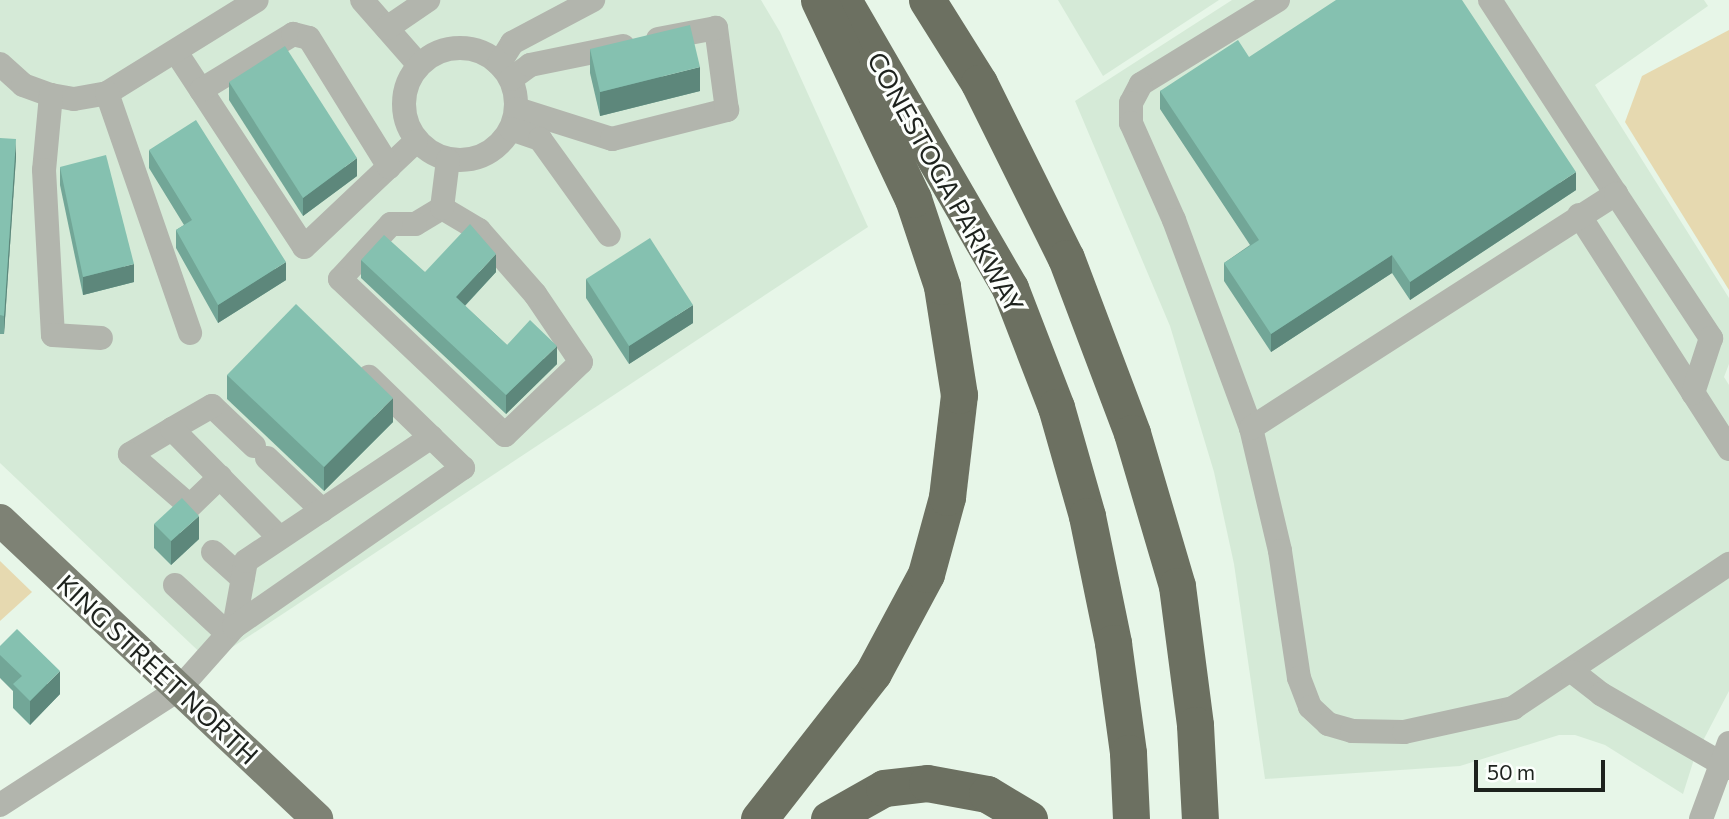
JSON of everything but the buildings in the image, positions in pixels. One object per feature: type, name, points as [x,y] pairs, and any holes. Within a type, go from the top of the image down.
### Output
[{"type":"highway","points":[[759,819],[873,673],[926,574],[947,497],[959,395],[942,286],[913,199],[819,0]]},
{"type":"highway","name":"CONESTOGA PARKWAY","points":[[843,0],[1010,288],[1056,407],[1087,516],[1113,643],[1128,753],[1131,819]]},
{"type":"highway","points":[[927,0],[979,83],[1066,258],[1132,433],[1177,586],[1195,726],[1200,819]]},
{"type":"highway","points":[[828,819],[884,788],[927,783],[988,794],[1029,819]]},
{"type":"main road","name":"KING STREET NORTH","points":[[0,520],[317,819]]},
{"type":"street","points":[[4,75],[51,95],[74,99],[107,93],[257,0]]},
{"type":"street","points":[[362,0],[419,65]]},
{"type":"street","points":[[387,28],[428,0]]},
{"type":"street","points":[[505,72],[481,52],[462,48],[445,50],[419,65],[408,82],[403,104],[416,141],[447,160],[478,159],[500,145],[514,119],[505,72],[512,43],[593,0]]},
{"type":"street","points":[[1278,0],[1141,84],[1131,103],[1131,123],[1179,233],[1251,428],[1278,540],[1300,678],[1310,707],[1328,724],[1352,731],[1404,732],[1456,724],[1513,708],[1573,672],[1729,564]]},
{"type":"street","points":[[1490,0],[1711,338],[1693,393]]},
{"type":"street","points":[[505,72],[716,28],[727,110],[612,139],[514,119]]},
{"type":"street","points":[[201,90],[293,34],[309,38],[388,167]]},
{"type":"street","points":[[176,52],[304,247],[416,141]]},
{"type":"street","points":[[107,93],[190,333]]},
{"type":"street","points":[[51,95],[44,170],[53,335],[101,338]]},
{"type":"street","points":[[514,119],[540,139],[608,236]]},
{"type":"street","points":[[442,208],[447,160]]},
{"type":"street","points":[[1251,428],[1579,215],[1616,194]]},
{"type":"street","points":[[442,208],[479,230],[535,294],[581,362],[505,435],[340,279],[391,224],[415,223],[442,208]]},
{"type":"street","points":[[1579,215],[1729,449]]},
{"type":"street","points":[[0,805],[179,689],[231,631],[463,468],[352,360]]},
{"type":"street","points":[[220,477],[190,506],[130,454],[212,406],[322,510]]},
{"type":"street","points":[[172,429],[280,538]]},
{"type":"street","points":[[231,631],[246,561],[431,437]]},
{"type":"street","points":[[214,552],[243,579]]},
{"type":"street","points":[[175,585],[231,631]]},
{"type":"street","points":[[1573,672],[1601,694],[1726,757],[1701,819]]},
{"type":"shaded area","points":[[0,0],[761,0],[780,32],[868,227],[210,662],[0,463]]},
{"type":"shaded area","points":[[1058,0],[1219,0],[1103,76]]},
{"type":"shaded area","points":[[1232,0],[1704,0],[1708,6],[1595,85],[1729,298],[1729,364],[1724,377],[1729,385],[1729,691],[1695,756],[1683,794],[1605,745],[1575,735],[1559,735],[1460,766],[1265,779],[1234,564],[1214,472],[1170,326],[1075,101]]},
{"type":"shaded area","points":[[1729,30],[1729,290],[1625,122],[1642,76]]},
{"type":"shaded area","points":[[0,561],[32,592],[0,621]]}]
